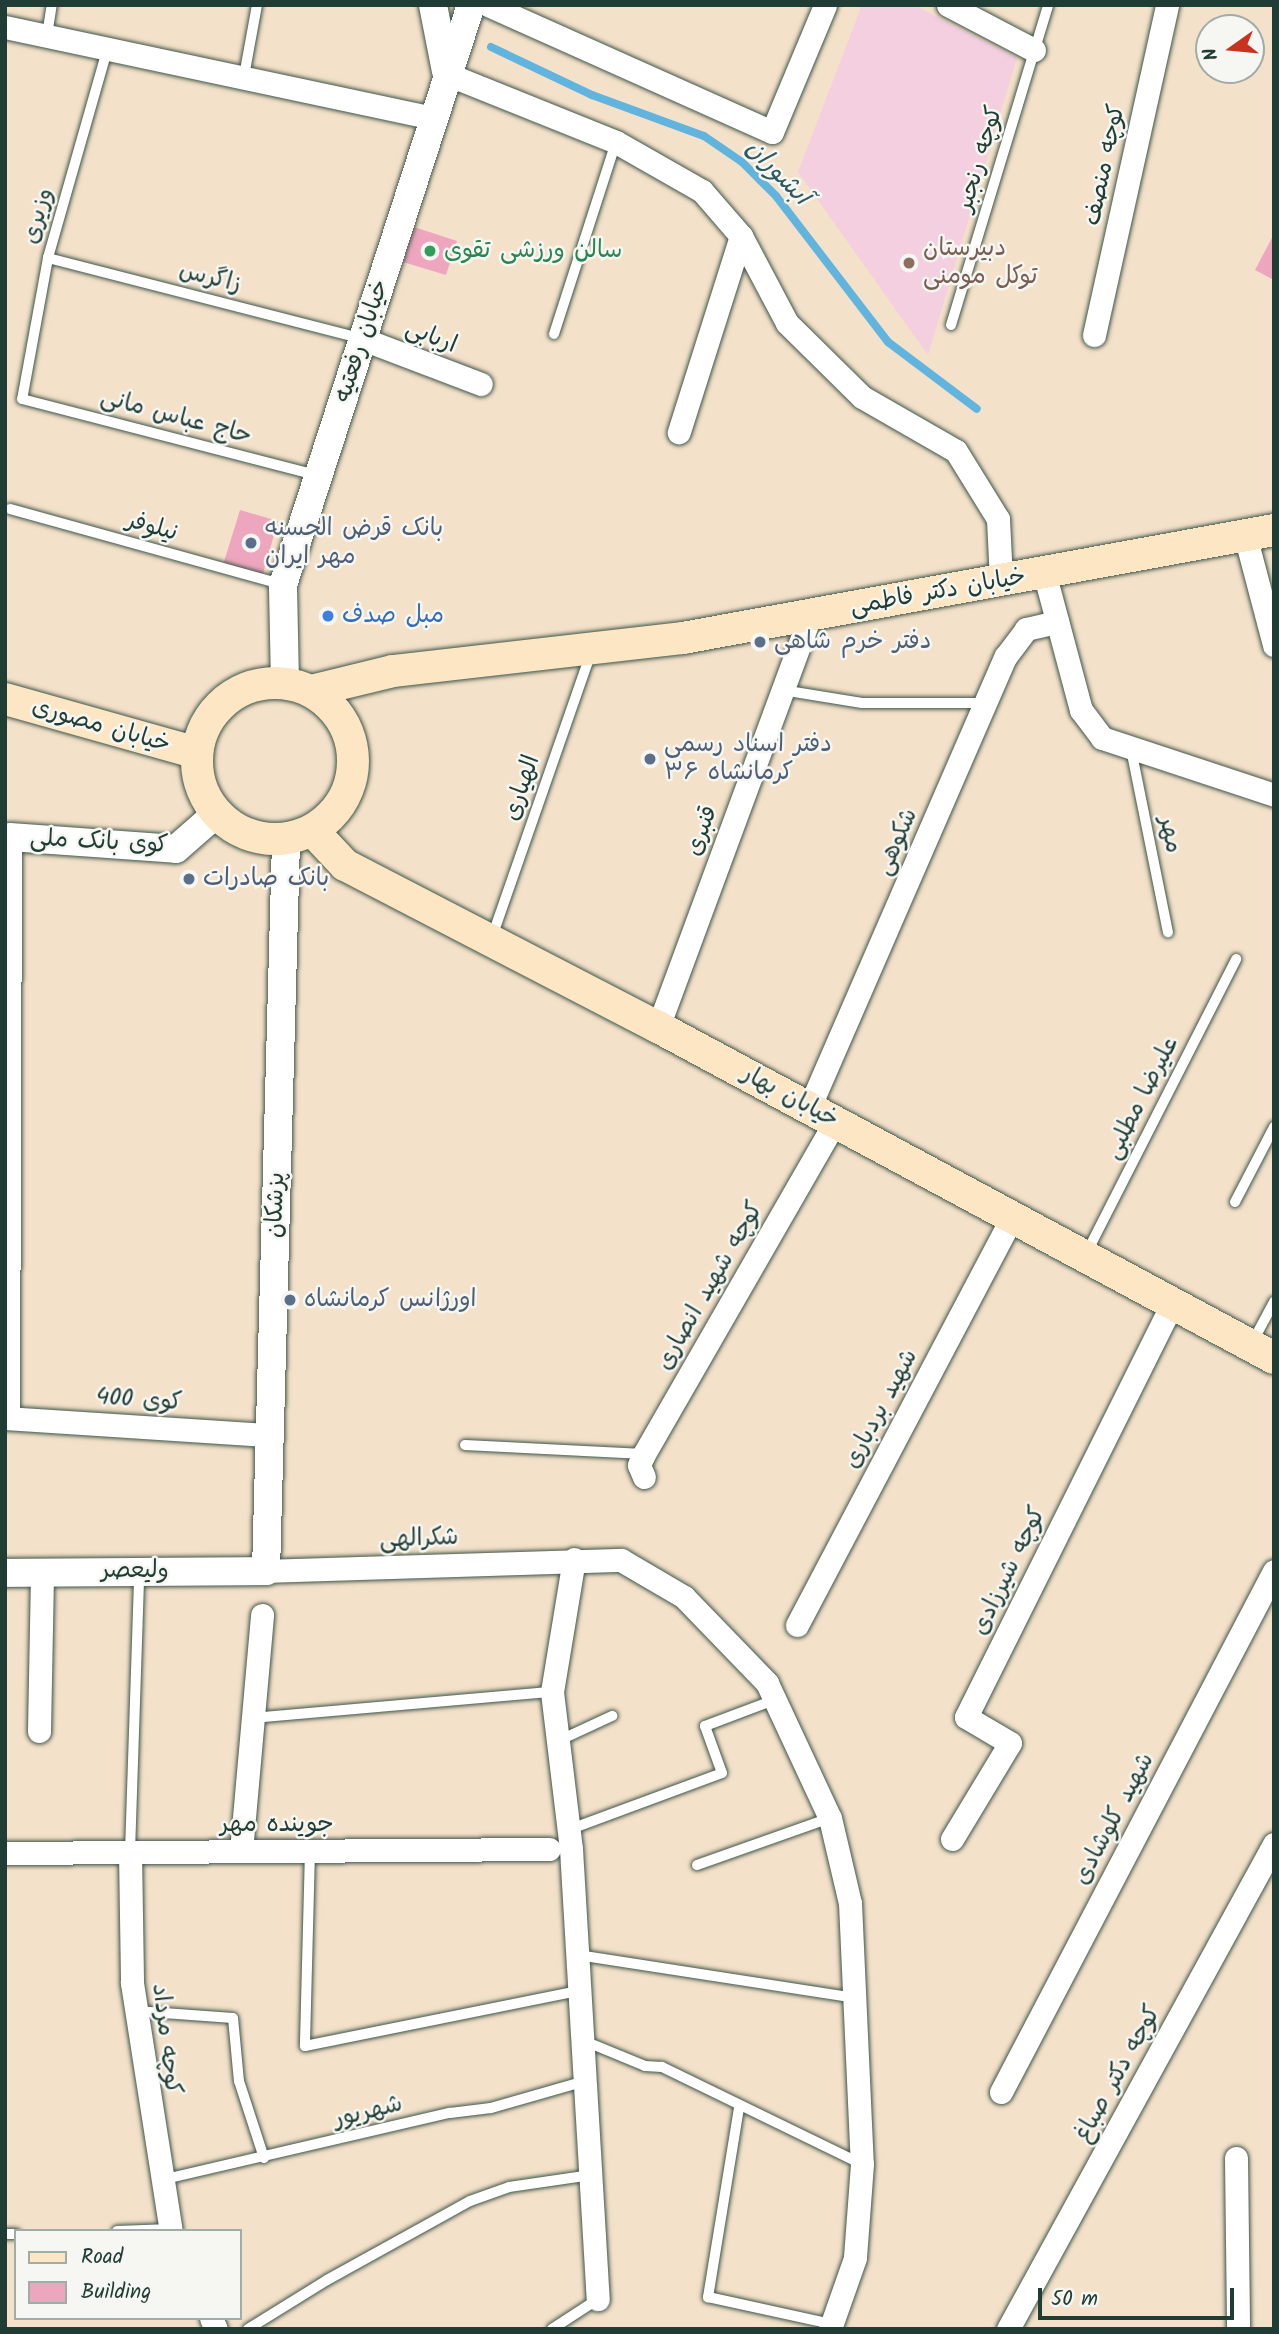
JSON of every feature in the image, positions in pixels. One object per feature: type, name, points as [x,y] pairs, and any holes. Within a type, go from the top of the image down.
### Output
[{"type":"main road","name":"خیابان دکتر فاطمی","points":[[298,687],[393,671],[591,652],[1259,533]]},
{"type":"main road","points":[[263,683],[298,687],[333,707],[347,730],[354,757],[346,795],[327,820],[299,834],[241,832],[217,813],[205,795],[197,753],[211,715],[226,699],[263,683]]},
{"type":"main road","name":"خیابان مصوری","points":[[5,699],[197,753]]},
{"type":"main road","name":"خیابان بهار","points":[[299,834],[345,864],[492,938],[1262,1352]]},
{"type":"street","points":[[433,5],[447,74],[616,142],[702,191],[741,236],[787,323],[862,397],[956,451],[998,519],[1001,580]]},
{"type":"street","name":"خیابان رفعتیه","points":[[298,687],[284,585],[471,5]]},
{"type":"street","points":[[488,5],[772,132],[825,5]]},
{"type":"street","points":[[948,5],[1034,50]]},
{"type":"street","name":"کوچه منصف","points":[[1094,335],[1167,5]]},
{"type":"street","points":[[5,27],[434,118]]},
{"type":"street","points":[[679,432],[741,236]]},
{"type":"street","name":"اربابی","points":[[363,339],[481,384]]},
{"type":"street","points":[[1259,533],[1274,645]]},
{"type":"street","points":[[1044,572],[1081,710],[1102,738],[1274,795]]},
{"type":"street","name":"قنبری","points":[[658,1027],[810,615]]},
{"type":"street","name":"شکوهی","points":[[822,1115],[1006,656],[1026,629],[1057,622]]},
{"type":"street","name":"کوی بانک ملی","points":[[10,837],[176,849],[217,813]]},
{"type":"street","name":"پزشکان","points":[[265,1571],[299,834]]},
{"type":"street","points":[[7,1418],[10,837]]},
{"type":"street","name":"کوچه شهید انصاری","points":[[643,1477],[639,1465],[644,1454],[822,1115]]},
{"type":"street","name":"شهید بردباری","points":[[797,1625],[1012,1217]]},
{"type":"street","name":"کوچه شیرزادی","points":[[952,1839],[1010,1743],[966,1717],[1172,1303]]},
{"type":"street","name":"کوی 400","points":[[7,1418],[270,1435]]},
{"type":"street","points":[[574,1559],[552,1692],[568,1829],[578,1955],[598,2299]]},
{"type":"street","name":"شکرالهی","points":[[265,1571],[574,1559],[621,1560],[684,1597],[743,1653],[778,1699],[830,1818],[850,1903],[862,2164],[855,2258],[831,2326]]},
{"type":"street","name":"ولیعصر","points":[[5,1573],[265,1571]]},
{"type":"street","name":"شهید کلوشادی","points":[[1001,2092],[1274,1571]]},
{"type":"street","points":[[39,1731],[43,1572]]},
{"type":"street","points":[[241,1851],[262,1615]]},
{"type":"street","name":"کوچه دکتر صباغ","points":[[1008,2329],[1274,1844]]},
{"type":"street","name":"جوینده مهر","points":[[5,1853],[549,1849]]},
{"type":"street","name":"کوچه مرداد","points":[[130,1852],[135,2011],[171,2229]]},
{"type":"street","points":[[1236,2158],[1238,2329]]},
{"type":"lane","points":[[47,35],[52,5]]},
{"type":"lane","points":[[244,76],[257,5]]},
{"type":"lane","name":"کوچه رنجبر","points":[[951,325],[1048,5]]},
{"type":"lane","name":"وزیری","points":[[22,399],[48,258],[108,47]]},
{"type":"lane","points":[[554,334],[616,142]]},
{"type":"lane","name":"زاگرس","points":[[48,258],[363,339]]},
{"type":"lane","name":"حاج عباس مانی","points":[[22,399],[319,475]]},
{"type":"lane","name":"نیلوفر","points":[[10,509],[284,585]]},
{"type":"lane","name":"الهیاری","points":[[492,938],[591,652]]},
{"type":"lane","points":[[782,690],[862,703],[987,703]]},
{"type":"lane","name":"مهر","points":[[1131,747],[1168,932]]},
{"type":"lane","name":"علیرضا مطلبی","points":[[1085,1256],[1236,960]]},
{"type":"lane","points":[[1235,1202],[1274,1127]]},
{"type":"lane","points":[[1262,1352],[1274,1302]]},
{"type":"lane","points":[[465,1445],[644,1454]]},
{"type":"lane","points":[[130,1852],[139,1570]]},
{"type":"lane","points":[[252,1718],[552,1692]]},
{"type":"lane","points":[[568,1829],[722,1773],[705,1726],[778,1699]]},
{"type":"lane","points":[[558,1741],[612,1716]]},
{"type":"lane","points":[[697,1865],[830,1818]]},
{"type":"lane","points":[[310,1851],[305,2046],[579,1991]]},
{"type":"lane","points":[[578,1955],[855,1998]]},
{"type":"lane","points":[[135,2011],[233,2018],[239,2081],[264,2158]]},
{"type":"lane","points":[[582,2040],[645,2066],[662,2067],[738,2108],[862,2164]]},
{"type":"lane","name":"شهریور","points":[[162,2180],[450,2113],[491,2108],[585,2081]]},
{"type":"lane","points":[[738,2108],[708,2297],[831,2326]]},
{"type":"lane","points":[[248,2329],[327,2280],[470,2201],[509,2186],[591,2175]]},
{"type":"lane","points":[[552,2329],[598,2299]]},
{"type":"shaded area","name":"دبیرستان توکل مومنی","points":[[862,5],[914,5],[1017,58],[928,355],[798,172]]},
{"type":"building","name":"سالن ورزشی تقوی","points":[[414,227],[457,241],[446,275],[403,262]]},
{"type":"building","points":[[1274,234],[1274,280],[1255,270]]},
{"type":"building","name":"بانک قرض الحسنه مهر ایران","points":[[240,510],[278,521],[262,577],[223,565]]},
{"type":"waterway","name":"آبشوران","points":[[491,47],[592,95],[704,136],[742,162],[776,196],[888,342],[977,409]]},
{"type":"place","name":"سالن ورزشی تقوی","points":[[430,251]]},
{"type":"place","name":"دبیرستان توکل مومنی","points":[[909,263]]},
{"type":"place","name":"بانک قرض الحسنه مهر ایران","points":[[251,543]]},
{"type":"place","name":"مبل صدف","points":[[328,616]]},
{"type":"place","name":"دفتر خرم شاهی","points":[[760,642]]},
{"type":"place","name":"دفتر اسناد رسمی ۳۶ کرمانشاه","points":[[650,759]]},
{"type":"place","name":"بانک صادرات","points":[[189,879]]},
{"type":"place","name":"اورژانس کرمانشاه","points":[[290,1300]]}]
